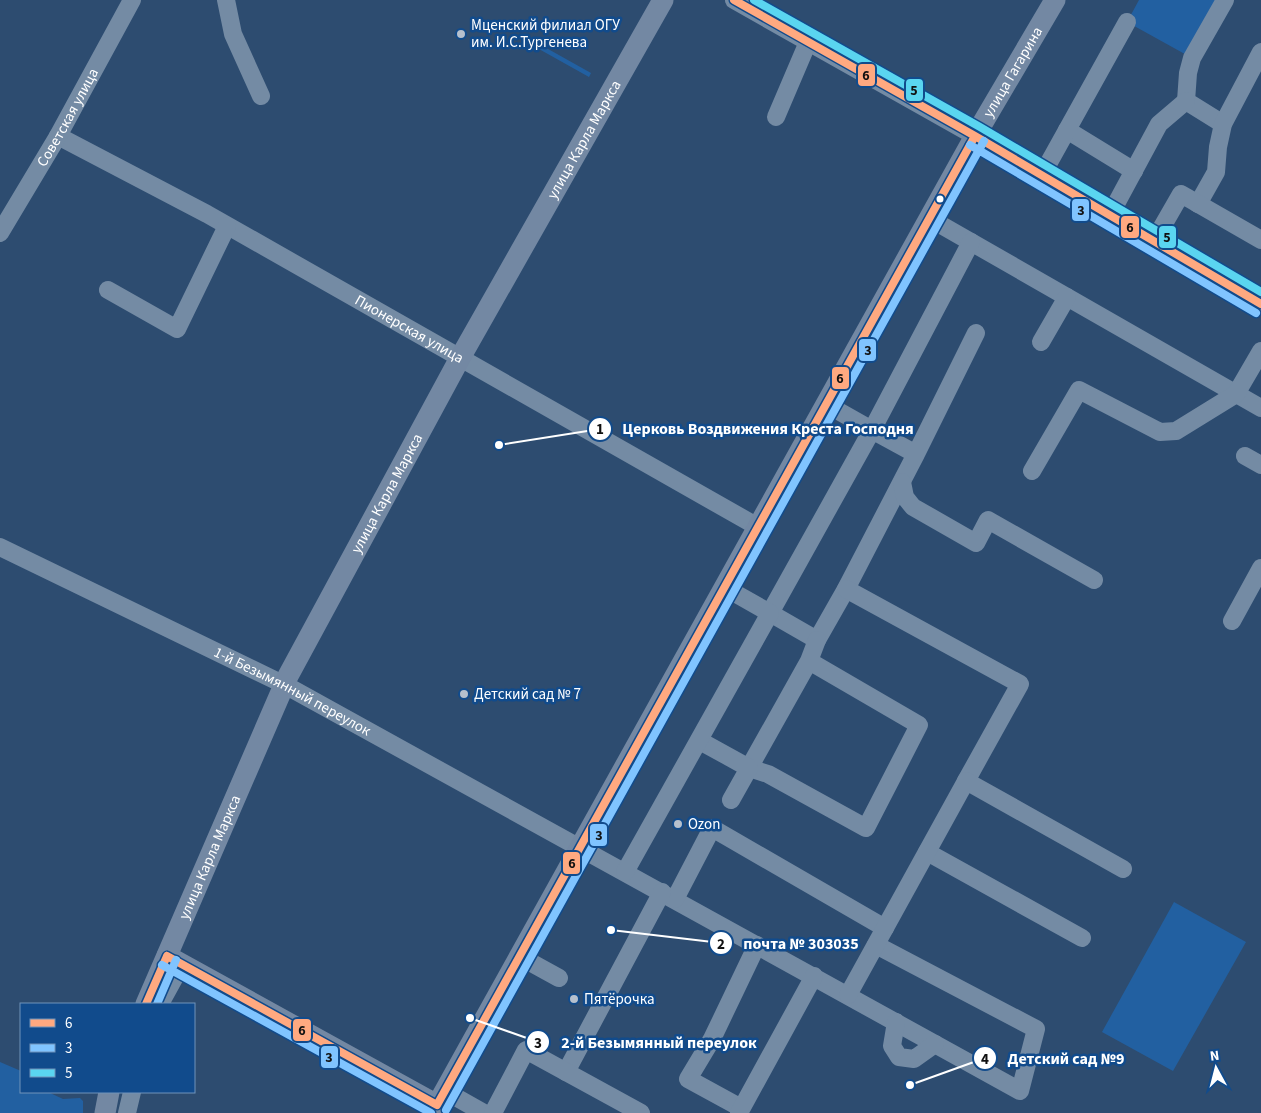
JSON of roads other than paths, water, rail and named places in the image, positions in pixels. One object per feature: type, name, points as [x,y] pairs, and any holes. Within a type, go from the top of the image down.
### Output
[{"type":"main road","name":"улица Карла Маркса","points":[[147,1003],[175,960],[285,685],[460,358],[663,0]]},
{"type":"main road","name":"улица Гагарина","points":[[438,1103],[929,218],[1055,0]]},
{"type":"main road","points":[[175,960],[438,1103]]},
{"type":"main road","points":[[104,1113],[109,1093]]},
{"type":"street","name":"Советская улица","points":[[0,233],[58,136],[132,0]]},
{"type":"street","points":[[226,0],[233,34],[261,96]]},
{"type":"street","points":[[734,0],[975,136],[1261,304]]},
{"type":"street","points":[[1110,215],[1159,124],[1186,101],[1188,73],[1192,58],[1225,0]]},
{"type":"street","points":[[1042,175],[1127,22]]},
{"type":"street","points":[[776,117],[808,42]]},
{"type":"street","points":[[1198,204],[1216,172],[1218,147],[1223,124],[1261,52]]},
{"type":"street","points":[[1186,101],[1223,124]]},
{"type":"street","points":[[1067,130],[1134,170]]},
{"type":"street","name":"Пионерская улица","points":[[58,136],[227,226],[758,527]]},
{"type":"street","points":[[1154,241],[1181,194],[1261,240]]},
{"type":"street","points":[[929,218],[1261,408]]},
{"type":"street","points":[[108,290],[177,329],[227,226]]},
{"type":"street","points":[[625,872],[872,430],[972,242]]},
{"type":"street","points":[[1042,342],[1067,297]]},
{"type":"street","points":[[731,800],[809,661],[817,640],[902,482],[976,333]]},
{"type":"street","points":[[1032,471],[1079,390],[1160,432],[1176,431],[1236,394],[1261,350]]},
{"type":"street","points":[[826,404],[916,454]]},
{"type":"street","points":[[1245,456],[1261,465]]},
{"type":"street","points":[[902,482],[905,497],[913,507],[976,542],[988,520],[1094,580]]},
{"type":"street","name":"1-й Безымянный переулок","points":[[0,547],[285,685],[580,846],[1020,1091],[1036,1029],[876,945]]},
{"type":"street","points":[[1232,621],[1261,568]]},
{"type":"street","points":[[724,587],[817,640]]},
{"type":"street","points":[[846,589],[1020,684],[848,995]]},
{"type":"street","points":[[700,740],[749,768],[768,774],[866,828],[919,725],[809,661]]},
{"type":"street","points":[[966,781],[1123,869]]},
{"type":"street","points":[[566,1072],[668,895],[712,828],[885,928]]},
{"type":"street","points":[[927,852],[1082,938]]},
{"type":"street","points":[[757,945],[712,1038],[688,1079],[740,1111],[814,976]]},
{"type":"street","points":[[519,956],[559,978]]},
{"type":"street","points":[[160,1003],[175,960]]},
{"type":"street","points":[[896,1022],[892,1046],[899,1057],[914,1058],[935,1044]]},
{"type":"street","points":[[493,1113],[526,1050],[641,1113]]},
{"type":"street","points":[[127,1113],[132,1093]]},
{"type":"street","points":[[438,1103],[484,1113]]},
{"type":"place","name":"Мценский филиал ОГУ им. И.С.Тургенева","points":[[461,34]]},
{"type":"place","name":"Церковь Воздвижения Креста Господня","points":[[499,445]]},
{"type":"place","name":"Детский сад № 7","points":[[464,694]]},
{"type":"place","name":"Ozon","points":[[678,824]]},
{"type":"place","name":"почта № 303035","points":[[611,930]]},
{"type":"place","name":"Пятёрочка","points":[[574,999]]},
{"type":"place","name":"2-й Безымянный переулок","points":[[470,1018]]},
{"type":"place","name":"Детский сад №9","points":[[910,1085]]}]
